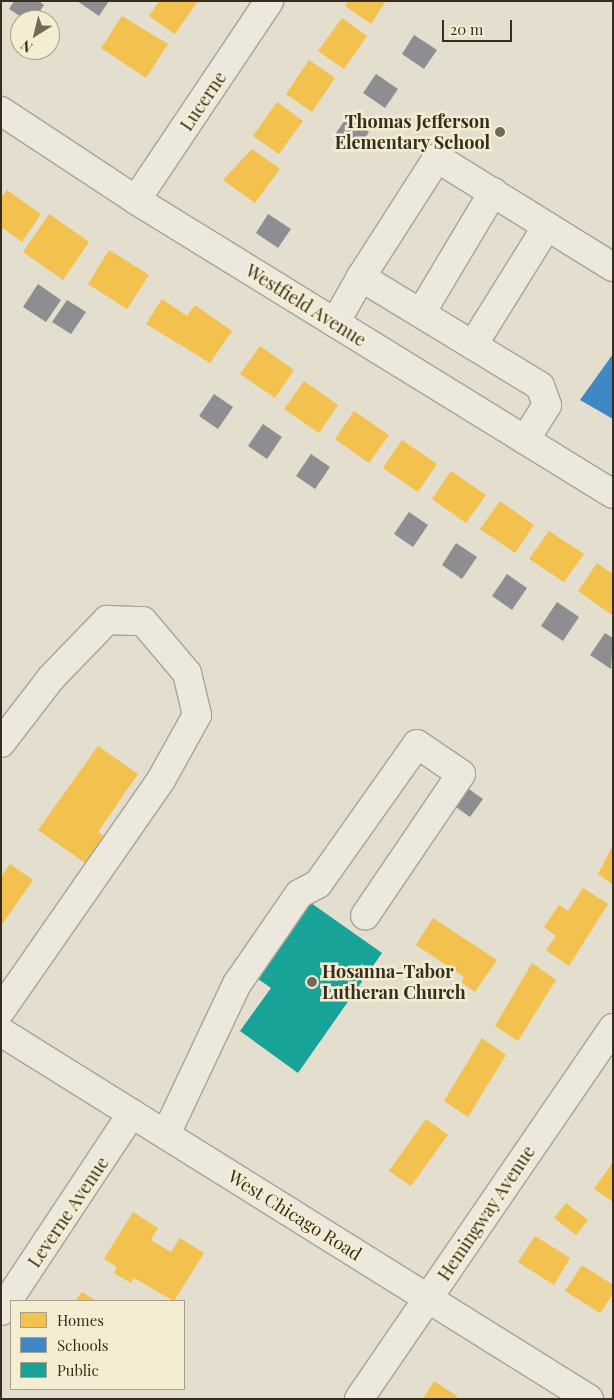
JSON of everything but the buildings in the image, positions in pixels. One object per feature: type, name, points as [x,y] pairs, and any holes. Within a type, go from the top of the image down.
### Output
[{"type":"street","name":"Lucerne","points":[[136,200],[269,1]]},
{"type":"street","name":"Westfield Avenue","points":[[1,111],[136,200],[613,494]]},
{"type":"street","points":[[334,323],[437,158],[613,267]]},
{"type":"street","points":[[421,313],[493,192]]},
{"type":"street","points":[[473,345],[547,226]]},
{"type":"street","points":[[362,277],[540,386],[547,405],[525,440]]},
{"type":"street","points":[[1,743],[51,678],[107,620],[143,621],[188,673],[197,715],[161,780],[1,1010]]},
{"type":"street","points":[[166,1134],[237,984],[299,894],[318,884],[416,744],[461,774],[366,916]]},
{"type":"street","name":"Hemingway Avenue","points":[[359,1399],[613,1028]]},
{"type":"street","name":"West Chicago Road","points":[[1,1032],[589,1399]]},
{"type":"street","name":"Leverne Avenue","points":[[1,1311],[132,1113]]},
{"type":"place","name":"Thomas Jefferson Elementary School","points":[[500,132]]},
{"type":"place","name":"Hosanna-Tabor Lutheran Church","points":[[312,982]]}]
